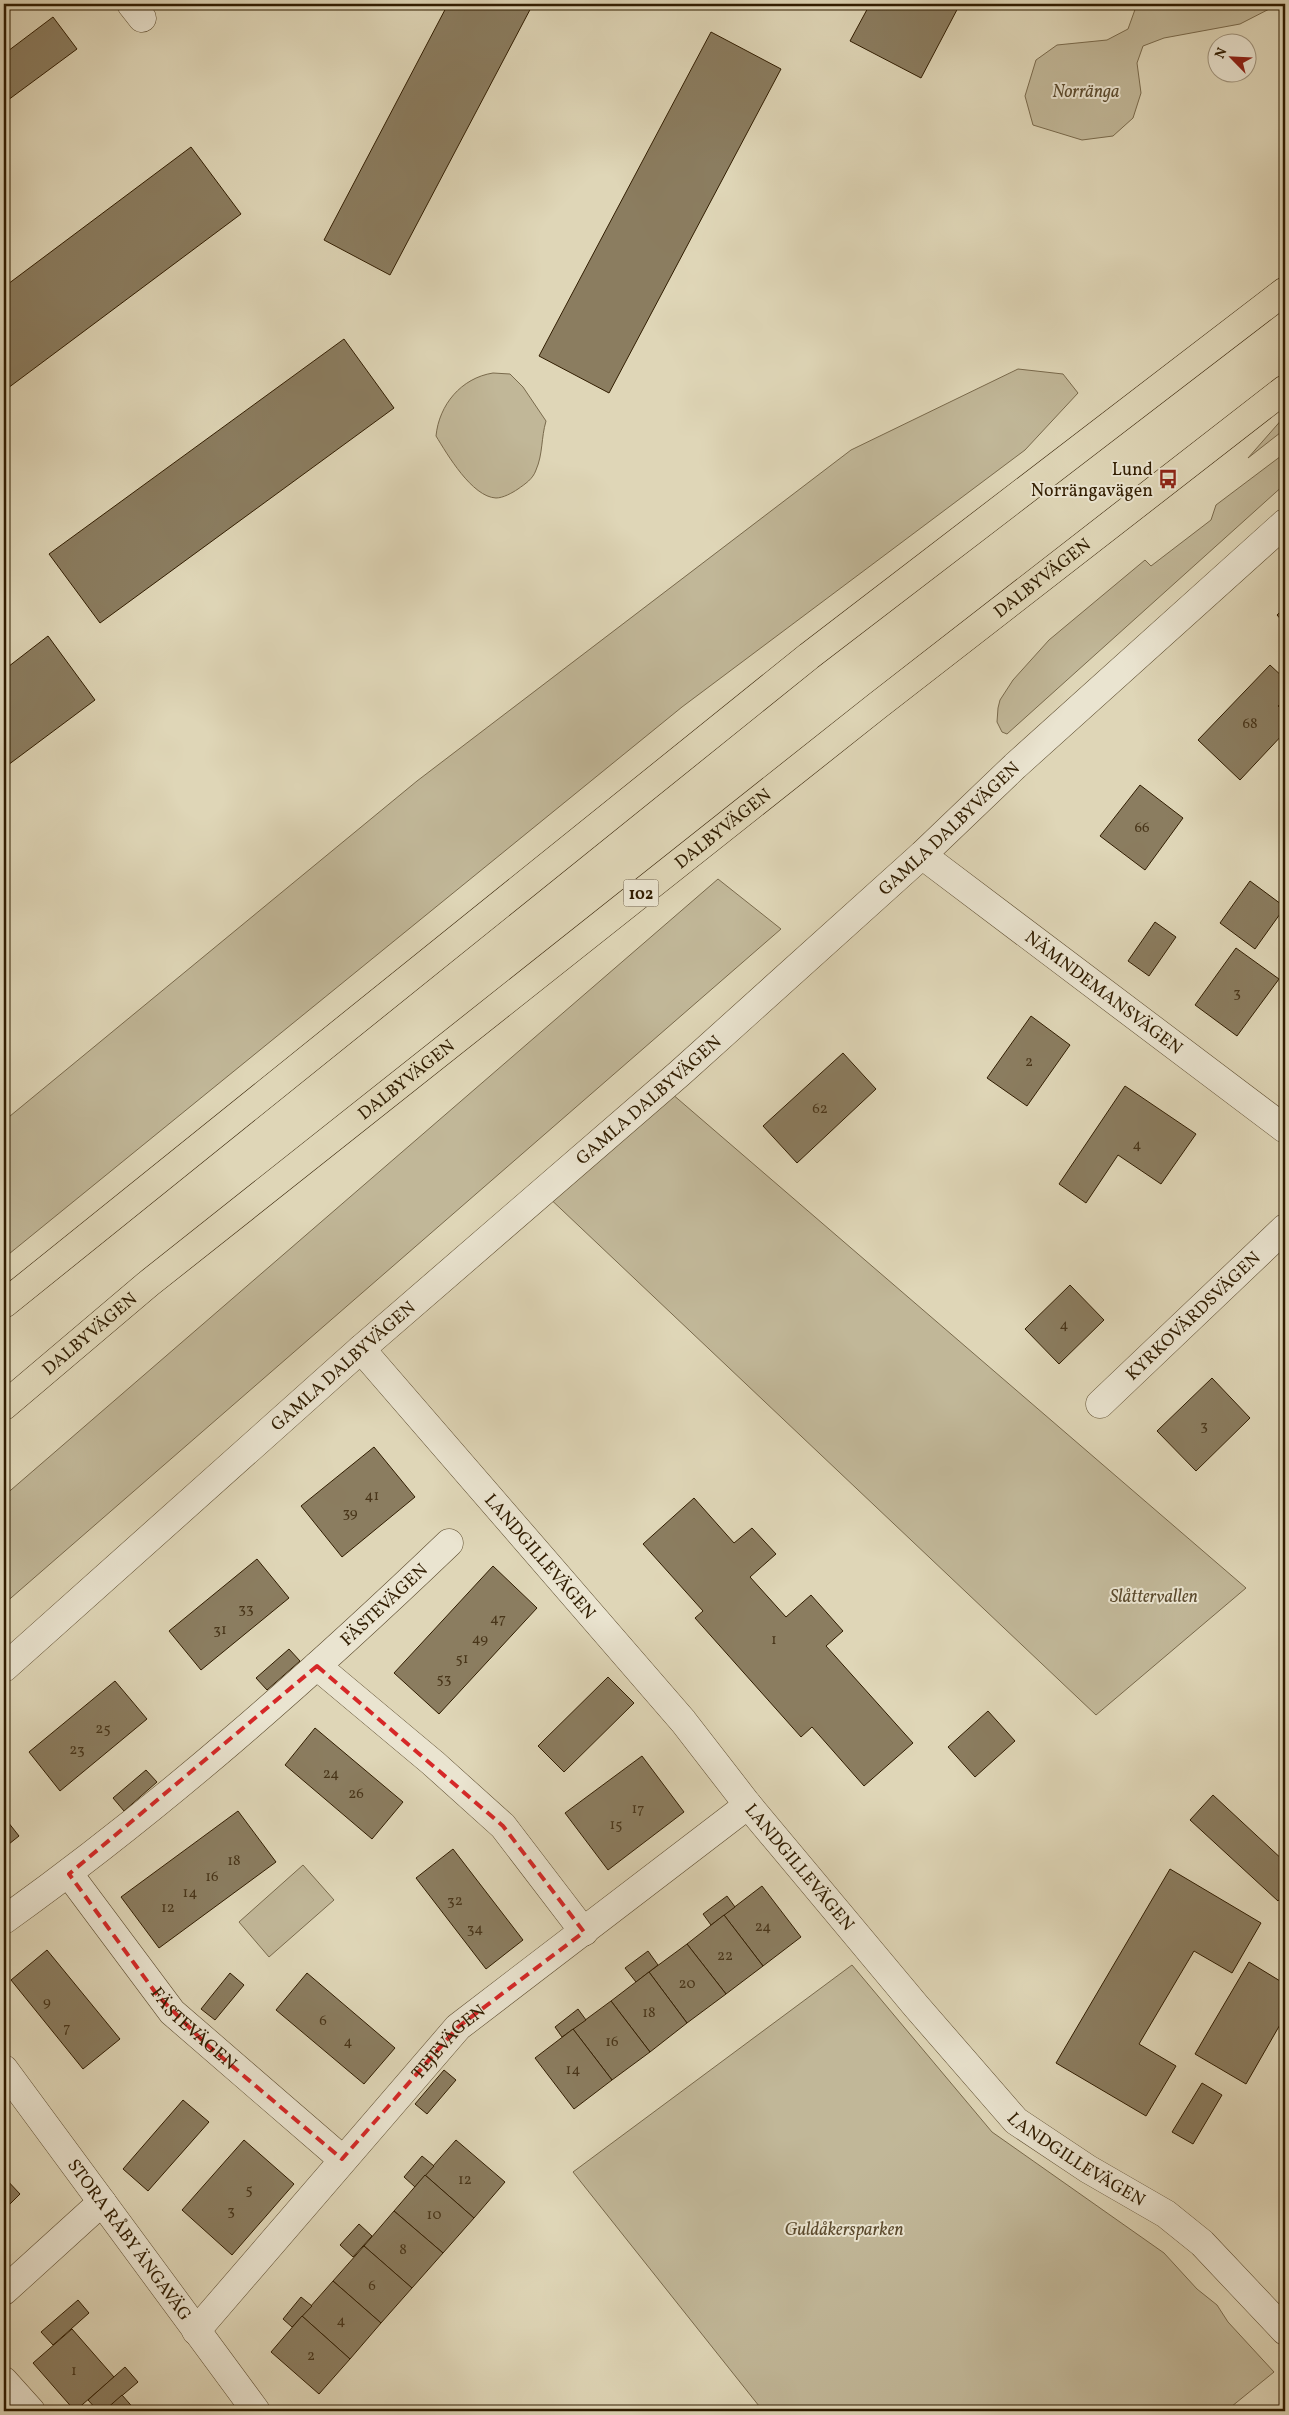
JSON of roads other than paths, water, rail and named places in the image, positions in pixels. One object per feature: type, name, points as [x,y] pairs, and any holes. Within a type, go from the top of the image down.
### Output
[{"type":"main road","points":[[4,1304],[809,656],[1285,291]]},
{"type":"main road","name":"DALBYVÄGEN","points":[[4,1406],[148,1284],[877,706],[1285,389]]},
{"type":"street","name":"GAMLA DALBYVÄGEN","points":[[4,1668],[361,1350],[680,1073],[922,854],[1015,766],[1285,523]]},
{"type":"street","name":"NÄMNDEMANSVÄGEN","points":[[922,854],[1285,1129]]},
{"type":"street","name":"KYRKOVÄRDSVÄGEN","points":[[1100,1404],[1285,1228]]},
{"type":"street","name":"LANDGILLEVÄGEN","points":[[361,1350],[683,1721],[748,1805],[950,2047],[1016,2122],[1073,2159],[1166,2214],[1202,2243],[1285,2331]]},
{"type":"street","name":"FÄSTEVÄGEN","points":[[4,1920],[69,1874],[317,1666],[450,1543]]},
{"type":"street","points":[[317,1666],[503,1826],[584,1932]]},
{"type":"street","name":"TEJEVÄGEN","points":[[196,2331],[458,2027],[748,1805]]},
{"type":"street","name":"FÄSTEVÄGEN","points":[[69,1874],[172,2012],[342,2160]]},
{"type":"street","name":"STORA RÅBY ÄNGAVÄG","points":[[4,2069],[256,2411]]},
{"type":"street","points":[[4,2291],[102,2202]]},
{"type":"street","points":[[4,2380],[31,2411]]},
{"type":"place","name":"Lund Norrängavägen","points":[[1168,479]]},
{"type":"park label","name":"Norränga","points":[[1086,91]]},
{"type":"park label","name":"Slåttervallen","points":[[1154,1596]]},
{"type":"park label","name":"Guldåkersparken","points":[[844,2229]]}]
